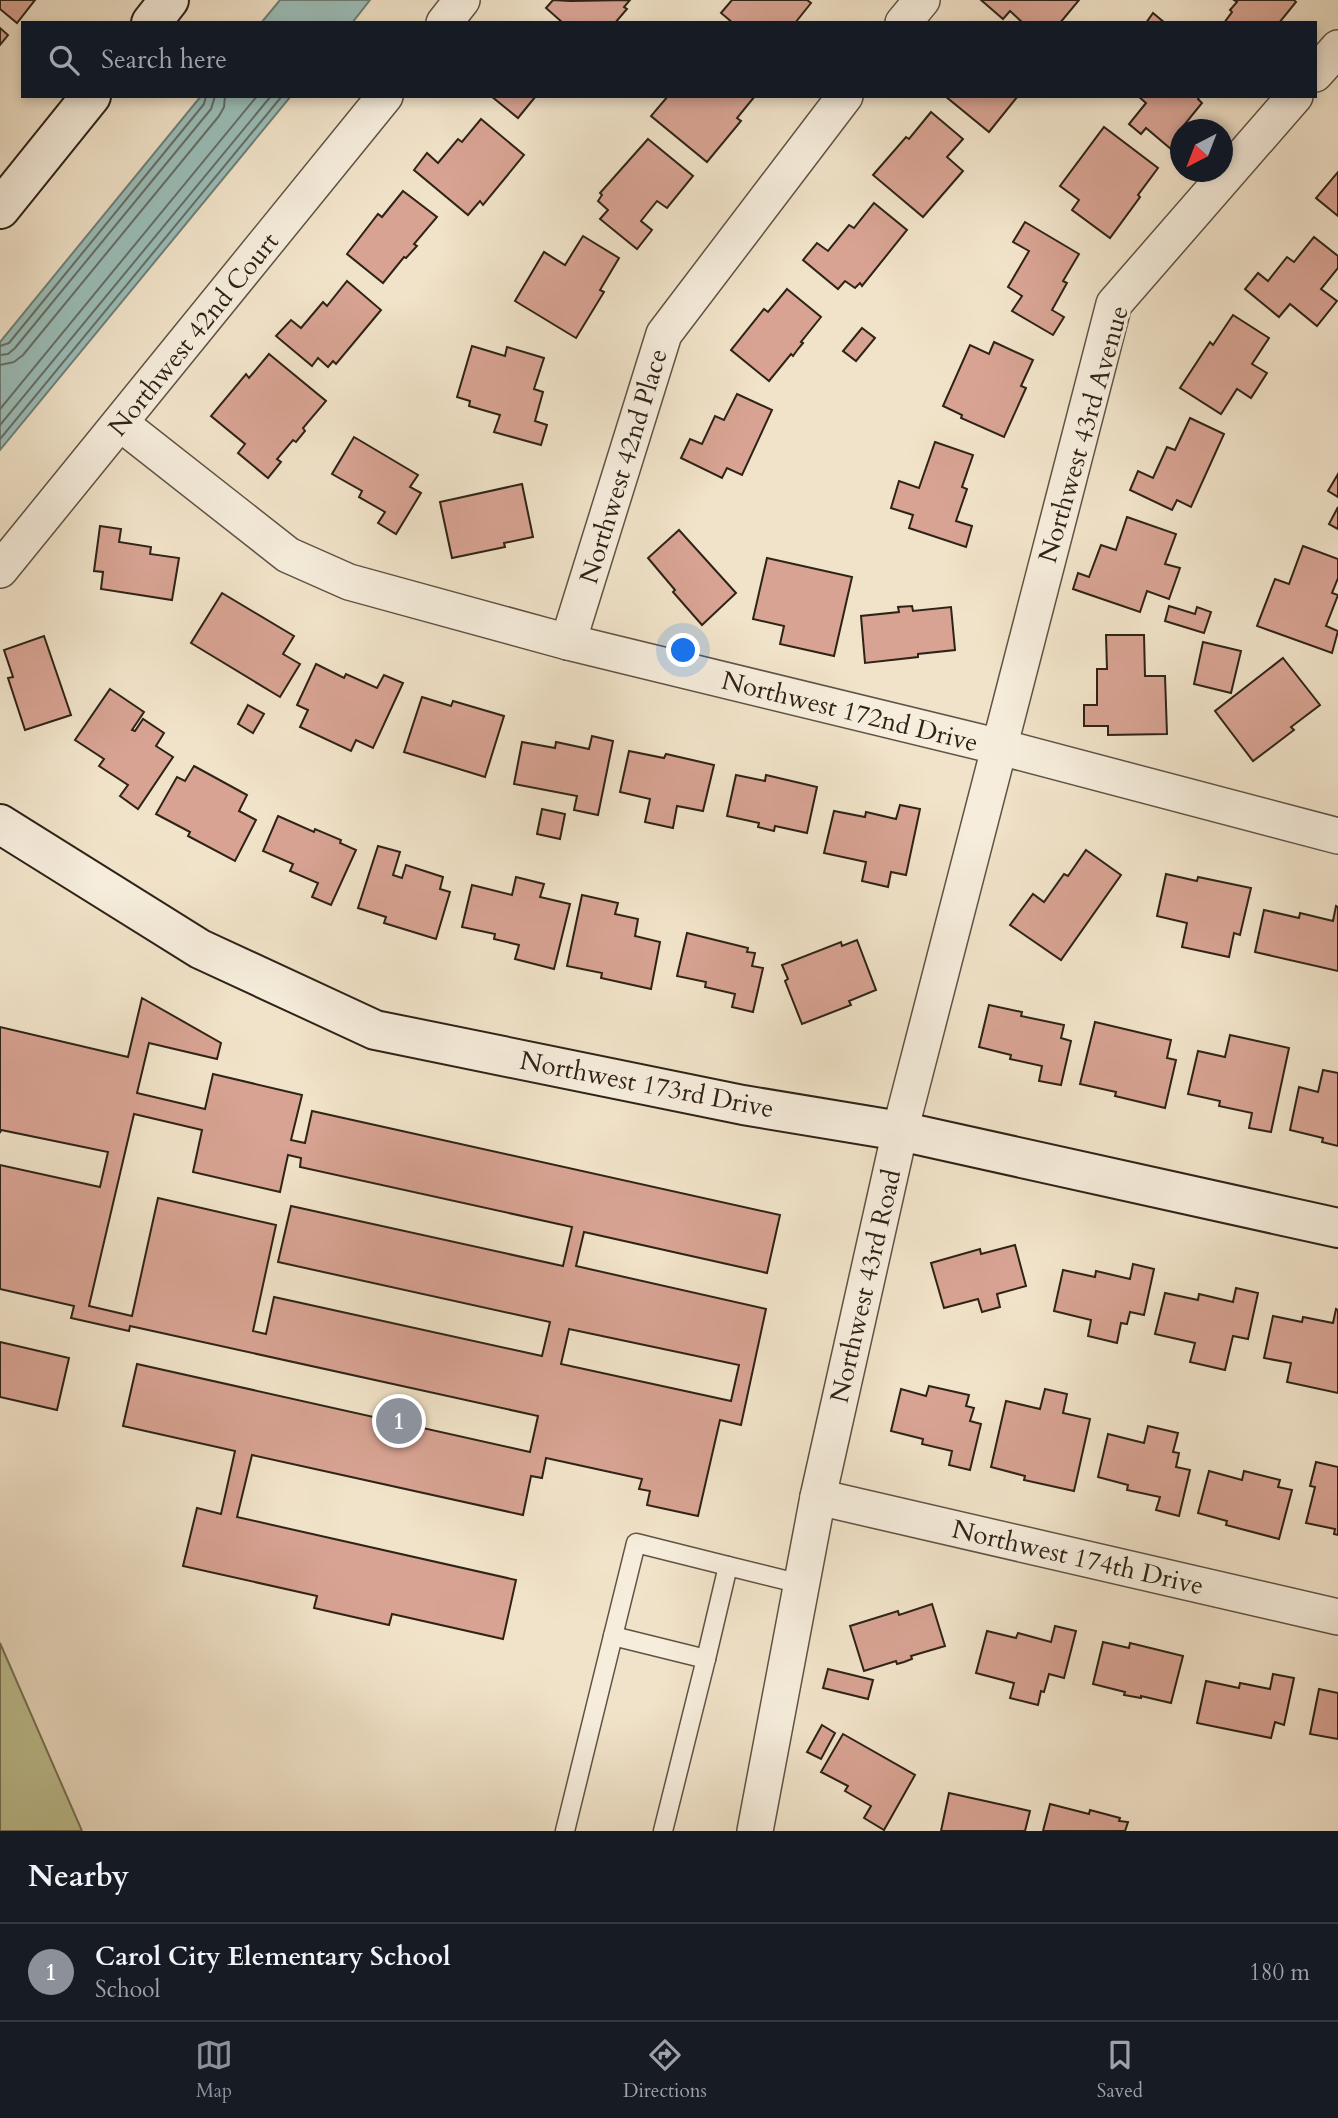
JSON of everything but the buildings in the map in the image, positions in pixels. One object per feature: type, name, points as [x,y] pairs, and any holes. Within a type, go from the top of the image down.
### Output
[{"type":"street","points":[[153,21],[169,0]]},
{"type":"street","points":[[446,21],[463,0]]},
{"type":"street","points":[[905,21],[922,0]]},
{"type":"street","points":[[1317,72],[1338,48]]},
{"type":"street","points":[[0,209],[89,98]]},
{"type":"street","name":"Northwest 42nd Court","points":[[0,570],[383,98]]},
{"type":"street","name":"Northwest 42nd Place","points":[[568,642],[664,334],[843,98]]},
{"type":"street","name":"Northwest 43rd Avenue","points":[[1000,747],[1089,391],[1114,304],[1293,98]]},
{"type":"street","name":"Northwest 172nd Drive","points":[[120,423],[288,555],[349,582],[568,642],[1000,747],[1338,836]]},
{"type":"street","name":"Northwest 43rd Road","points":[[755,1831],[818,1497],[900,1131],[1000,747]]},
{"type":"street","name":"Northwest 173rd Drive","points":[[0,824],[200,949],[375,1030],[743,1105],[900,1131],[1338,1228]]},
{"type":"street","name":"Northwest 174th Drive","points":[[818,1497],[1338,1617]]},
{"type":"lane","points":[[565,1831],[636,1543],[801,1584]]},
{"type":"lane","points":[[663,1831],[728,1566]]},
{"type":"lane","points":[[613,1636],[706,1659]]},
{"type":"green space","points":[[0,1643],[82,1831],[0,1831]]},
{"type":"water","points":[[280,0],[370,0],[354,21],[263,21]]},
{"type":"water","points":[[199,98],[289,98],[0,450],[0,342]]},
{"type":"place","name":"Carol City Elementary School","points":[[399,1421]]}]
